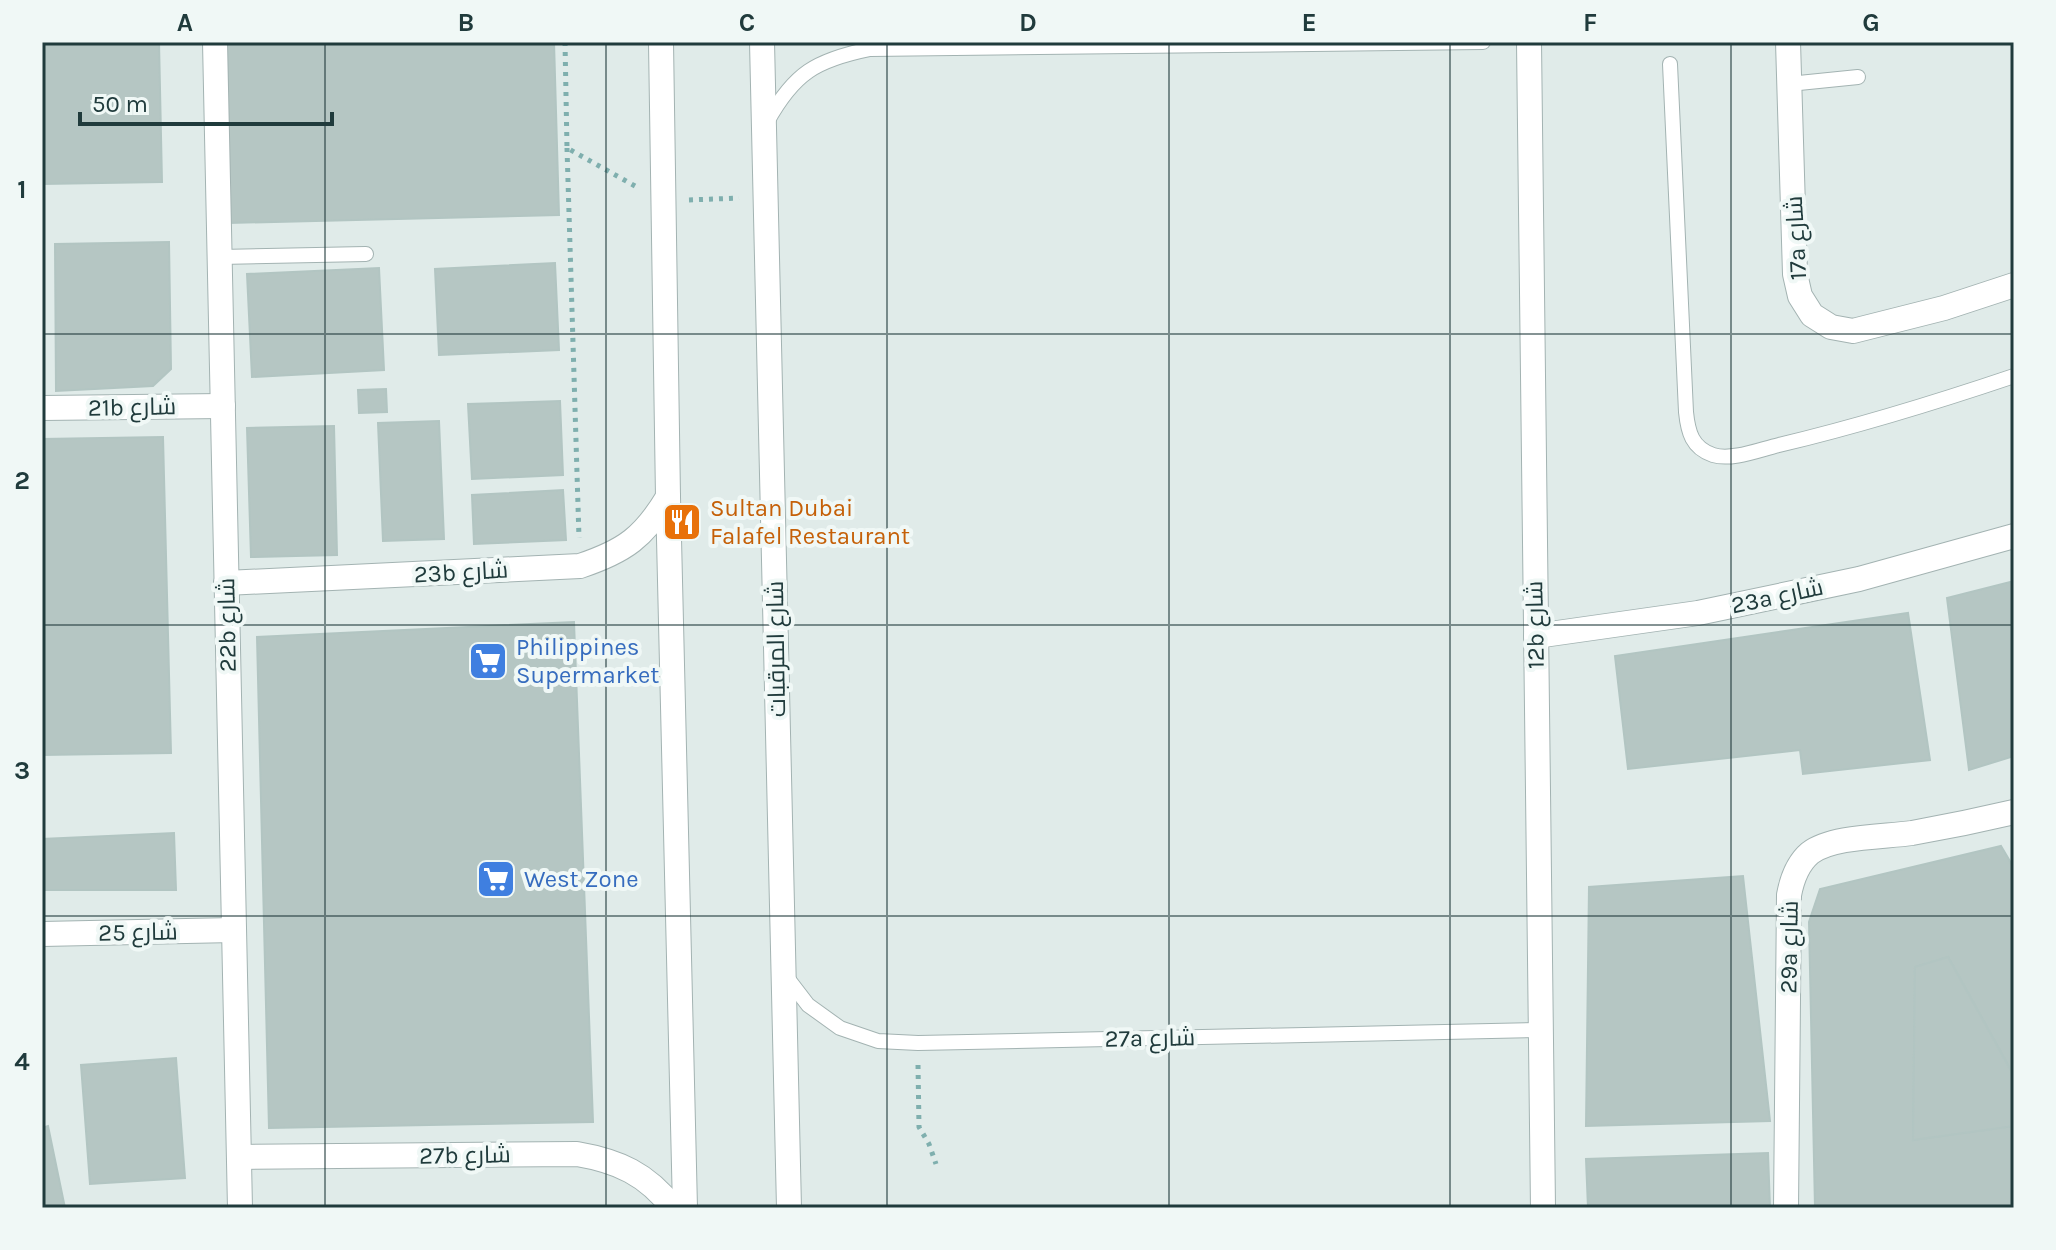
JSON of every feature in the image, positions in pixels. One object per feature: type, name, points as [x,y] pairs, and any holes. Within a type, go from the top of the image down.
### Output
[{"type":"street","name":"22b شارع","points":[[215,42],[240,1208]]},
{"type":"street","points":[[661,42],[685,1208]]},
{"type":"street","name":"شارع المرقبات","points":[[762,42],[789,1208]]},
{"type":"street","name":"12b شارع","points":[[1529,42],[1543,1208]]},
{"type":"street","name":"17a شارع","points":[[1788,42],[1795,274],[1800,296],[1812,315],[1831,327],[1853,331],[1944,308],[2014,285]]},
{"type":"street","name":"21b شارع","points":[[42,408],[223,406]]},
{"type":"street","name":"23b شارع","points":[[226,583],[580,566],[608,557],[632,542],[653,521],[668,497]]},
{"type":"street","name":"23a شارع","points":[[1536,636],[1698,613],[1859,579],[2014,536]]},
{"type":"street","name":"29a شارع","points":[[1786,1208],[1789,895],[1792,879],[1800,864],[1811,852],[1826,844],[1909,833],[2014,812]]},
{"type":"street","name":"شارع 25","points":[[42,934],[234,930]]},
{"type":"street","name":"27b شارع","points":[[239,1157],[577,1154],[604,1158],[630,1169],[653,1185],[673,1208]]},
{"type":"lane","points":[[763,129],[780,98],[805,73],[836,56],[870,49],[1483,42]]},
{"type":"lane","points":[[1670,64],[1686,412],[1688,431],[1699,447],[1715,456],[1735,456],[1838,431],[2014,376]]},
{"type":"lane","points":[[1789,84],[1858,77]]},
{"type":"lane","points":[[220,257],[366,254]]},
{"type":"lane","name":"27a شارع","points":[[784,973],[808,1005],[840,1028],[878,1041],[918,1043],[1541,1030]]},
{"type":"path","points":[[565,42],[580,566]]},
{"type":"path","points":[[567,148],[664,201],[764,197]]},
{"type":"path","points":[[918,1043],[919,1127],[936,1164]]},
{"type":"building","points":[[42,42],[159,42],[162,182],[42,184]]},
{"type":"building","points":[[223,42],[554,42],[559,215],[229,223]]},
{"type":"building","points":[[169,242],[171,369],[153,386],[56,391],[55,244]]},
{"type":"building","points":[[555,263],[559,350],[439,355],[435,269]]},
{"type":"building","points":[[379,268],[384,370],[252,377],[247,274]]},
{"type":"building","points":[[386,389],[387,412],[359,413],[358,390]]},
{"type":"building","points":[[560,401],[563,475],[472,479],[468,404]]},
{"type":"building","points":[[439,421],[444,539],[383,541],[378,423]]},
{"type":"building","points":[[334,426],[337,555],[251,557],[247,428]]},
{"type":"building","points":[[163,437],[171,753],[42,755],[42,439]]},
{"type":"building","points":[[563,490],[566,540],[474,544],[472,495]]},
{"type":"building","points":[[2014,581],[2014,756],[1969,770],[1947,598]]},
{"type":"building","points":[[1908,613],[1930,760],[1803,774],[1800,750],[1628,769],[1615,656]]},
{"type":"building","points":[[574,622],[593,1122],[269,1128],[257,637]]},
{"type":"building","points":[[174,833],[176,890],[42,890],[42,839]]},
{"type":"building","points":[[2001,846],[2014,868],[2014,1076],[1948,957],[1915,967],[1913,1140],[2014,1126],[2014,1208],[1815,1208],[1809,922],[1820,889]]},
{"type":"building","points":[[1743,876],[1770,1121],[1586,1126],[1589,887]]},
{"type":"building","points":[[1948,957],[2014,1076],[2014,1126],[1913,1140],[1915,967]]},
{"type":"building","points":[[176,1058],[185,1178],[90,1184],[81,1065]]},
{"type":"building","points":[[48,1126],[65,1208],[42,1208],[42,1128]]},
{"type":"building","points":[[1768,1153],[1770,1208],[1588,1208],[1586,1159]]},
{"type":"place","name":"Sultan Dubai Falafel Restaurant","points":[[682,522]]},
{"type":"place","name":"Philippines Supermarket","points":[[488,661]]},
{"type":"place","name":"West Zone","points":[[496,879]]}]
